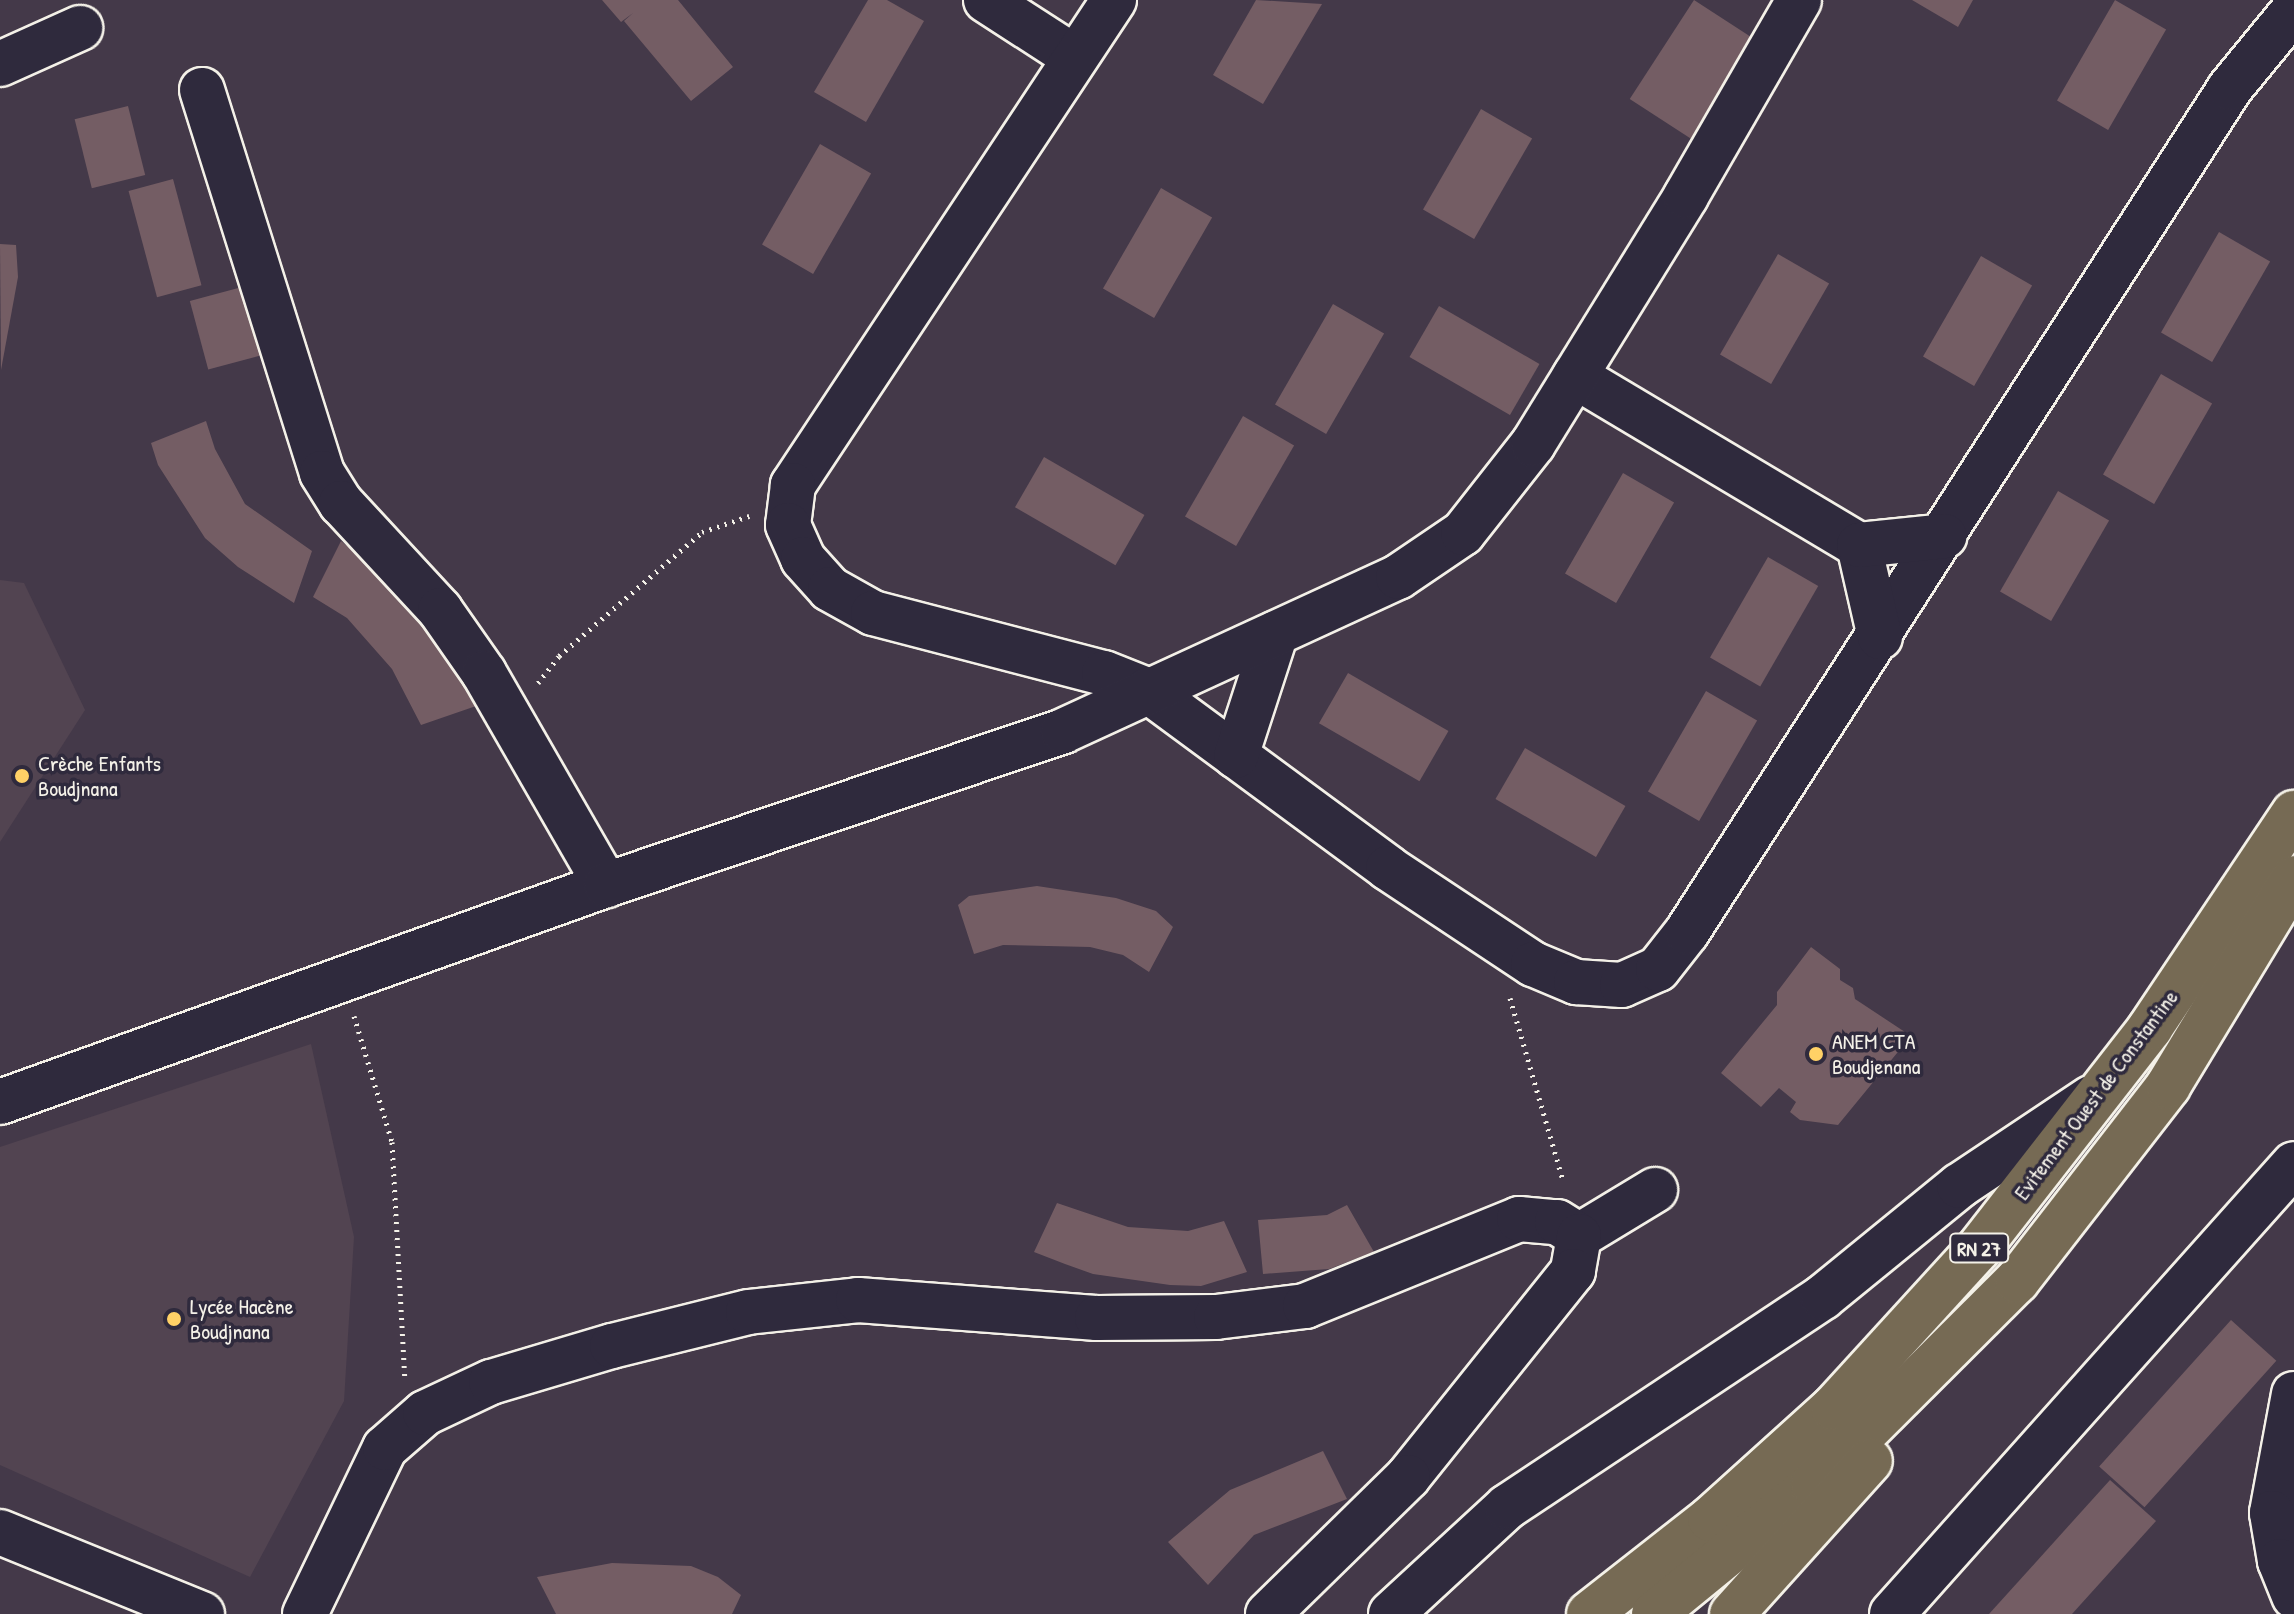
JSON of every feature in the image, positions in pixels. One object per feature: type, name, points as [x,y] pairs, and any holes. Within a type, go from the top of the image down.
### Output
[{"type":"highway","name":"Evitement Ouest de Constantine","points":[[1589,1614],[1710,1519],[1833,1408],[1979,1248],[2150,1028],[2294,813]]},
{"type":"highway","name":"Evitement Ouest de Constantine","points":[[1654,1614],[1813,1484],[2017,1281],[2168,1086],[2294,878]]},
{"type":"highway","points":[[1732,1614],[1832,1507],[2017,1281]]},
{"type":"street","points":[[986,0],[1074,57]]},
{"type":"street","points":[[1114,0],[793,485],[788,525],[803,559],[830,589],[873,613],[1104,673],[1147,690],[1533,964],[1576,982],[1622,985],[1658,969],[1880,637],[2230,88],[2294,10]]},
{"type":"street","points":[[0,1102],[606,885],[1063,731],[1398,577],[1463,533],[1533,444],[1799,0]]},
{"type":"street","points":[[0,64],[80,28]]},
{"type":"street","points":[[202,90],[322,473],[341,503],[440,610],[511,719],[606,885]]},
{"type":"street","points":[[1575,376],[1859,545],[1945,536]]},
{"type":"street","points":[[1859,545],[1880,637]]},
{"type":"street","points":[[1236,756],[1276,633]]},
{"type":"street","points":[[1391,1614],[1507,1507],[1823,1297],[1959,1186],[2100,1093]]},
{"type":"street","points":[[1892,1614],[2294,1164]]},
{"type":"street","points":[[1268,1614],[1408,1477],[1573,1271],[1579,1236],[1655,1190]]},
{"type":"street","points":[[305,1614],[385,1448],[425,1413],[491,1382],[748,1312],[858,1300],[1097,1318],[1216,1317],[1305,1306],[1519,1219],[1557,1222],[1579,1236]]},
{"type":"street","points":[[2294,1394],[2272,1513],[2280,1561],[2294,1596]]},
{"type":"street","points":[[0,1532],[202,1614]]},
{"type":"path","points":[[511,719],[559,656],[702,532],[760,512],[790,510]]},
{"type":"path","points":[[1492,937],[1579,1236]]},
{"type":"path","points":[[343,979],[392,1142],[407,1429]]},
{"type":"shaded area","name":"Crèche Enfants Boudjnana","points":[[0,580],[24,583],[85,710],[0,842]]},
{"type":"shaded area","name":"Lycée Hacène Boudjnana","points":[[311,1044],[354,1237],[344,1401],[250,1577],[0,1465],[0,1147]]},
{"type":"building","points":[[602,0],[678,0],[733,67],[691,101],[624,21],[633,13],[621,22]]},
{"type":"building","points":[[868,0],[887,0],[924,21],[866,122],[814,92]]},
{"type":"building","points":[[1256,0],[1322,4],[1263,104],[1213,75]]},
{"type":"building","points":[[1694,0],[1756,40],[1692,139],[1630,99]]},
{"type":"building","points":[[1912,0],[1973,0],[1958,27]]},
{"type":"building","points":[[2115,0],[2166,30],[2108,130],[2057,100]]},
{"type":"building","points":[[128,106],[145,175],[92,188],[75,119]]},
{"type":"building","points":[[1481,109],[1532,138],[1474,239],[1423,209]]},
{"type":"building","points":[[820,144],[871,174],[813,274],[762,244]]},
{"type":"building","points":[[173,179],[201,285],[157,297],[129,191]]},
{"type":"building","points":[[1161,188],[1212,218],[1154,318],[1103,288]]},
{"type":"building","points":[[2219,232],[2270,262],[2212,362],[2161,332]]},
{"type":"building","points":[[0,244],[16,245],[18,277],[1,370]]},
{"type":"building","points":[[1778,254],[1829,284],[1771,384],[1720,354]]},
{"type":"building","points":[[1981,256],[2032,286],[1974,386],[1923,356]]},
{"type":"building","points":[[242,287],[260,356],[208,370],[190,301]]},
{"type":"building","points":[[1333,304],[1384,334],[1326,434],[1275,404]]},
{"type":"building","points":[[1439,306],[1539,364],[1510,415],[1410,357]]},
{"type":"building","points":[[2161,374],[2212,404],[2154,504],[2103,474]]},
{"type":"building","points":[[1243,416],[1294,446],[1236,546],[1185,516]]},
{"type":"building","points":[[206,421],[215,449],[245,504],[312,551],[294,603],[238,567],[205,538],[158,465],[151,443]]},
{"type":"building","points":[[1044,457],[1144,515],[1115,565],[1015,507]]},
{"type":"building","points":[[1623,473],[1674,502],[1616,603],[1565,573]]},
{"type":"building","points":[[2058,491],[2109,520],[2051,621],[2000,591]]},
{"type":"building","points":[[341,541],[411,599],[479,705],[421,725],[392,669],[347,618],[313,597]]},
{"type":"building","points":[[1768,557],[1818,586],[1760,686],[1710,657]]},
{"type":"building","points":[[1348,673],[1448,731],[1419,781],[1319,723]]},
{"type":"building","points":[[1706,691],[1757,721],[1699,821],[1648,791]]},
{"type":"building","points":[[1525,748],[1625,806],[1596,857],[1496,799]]},
{"type":"building","points":[[1037,886],[1116,898],[1156,911],[1173,927],[1149,972],[1123,955],[1090,947],[1003,945],[974,954],[958,905],[969,896]]},
{"type":"building","name":"ANEM CTA Boudjenana","points":[[1811,947],[1840,969],[1840,980],[1853,988],[1855,999],[1911,1036],[1838,1125],[1800,1120],[1790,1112],[1796,1102],[1779,1088],[1761,1107],[1721,1073],[1777,1005],[1777,992]]},
{"type":"building","points":[[1057,1203],[1128,1227],[1188,1231],[1224,1221],[1247,1272],[1201,1286],[1170,1285],[1093,1274],[1065,1264],[1034,1252]]},
{"type":"building","points":[[1347,1205],[1374,1252],[1329,1269],[1263,1274],[1258,1220],[1327,1215]]},
{"type":"building","points":[[2231,1320],[2276,1361],[2145,1507],[2099,1466]]},
{"type":"building","points":[[1323,1451],[1347,1499],[1254,1535],[1208,1585],[1168,1542],[1230,1490]]},
{"type":"building","points":[[2110,1480],[2156,1521],[2072,1614],[1989,1614]]},
{"type":"building","points":[[612,1563],[691,1566],[718,1577],[741,1595],[732,1614],[556,1614],[537,1577]]},
{"type":"place","name":"Crèche Enfants Boudjnana","points":[[22,776]]},
{"type":"place","name":"ANEM CTA Boudjenana","points":[[1816,1054]]},
{"type":"place","name":"Lycée Hacène Boudjnana","points":[[174,1319]]}]
